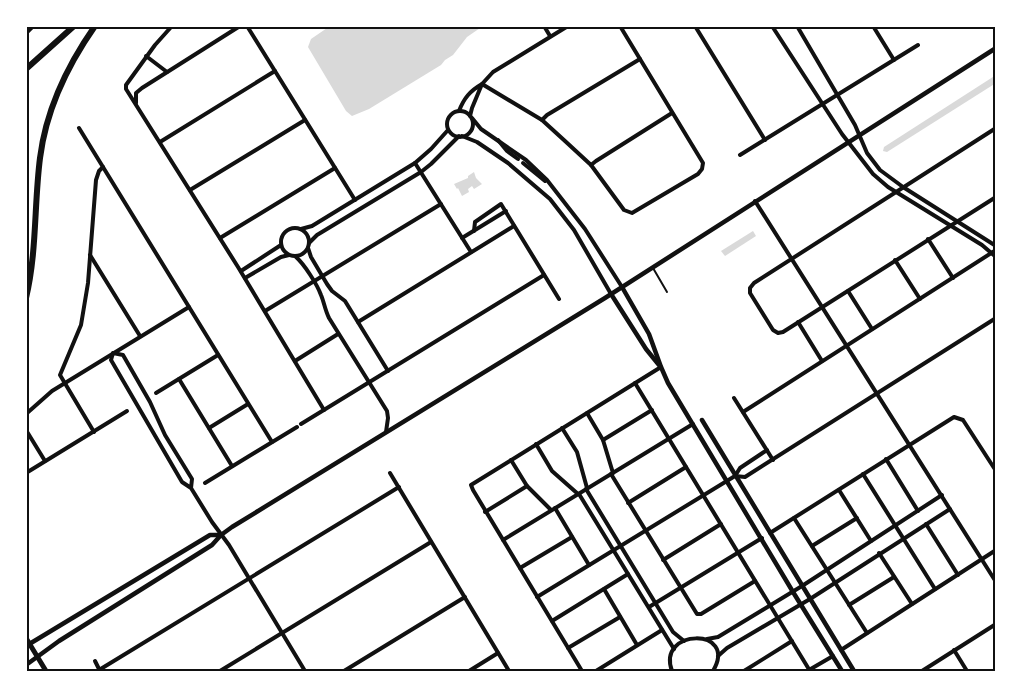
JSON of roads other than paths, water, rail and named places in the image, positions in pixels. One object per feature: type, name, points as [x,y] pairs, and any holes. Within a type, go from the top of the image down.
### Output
[{"type":"highway","points":[[26,32],[32,26]]},
{"type":"highway","points":[[26,69],[74,26]]},
{"type":"highway","points":[[26,298],[32,264],[40,159],[45,130],[54,101],[66,75],[94,26]]},
{"type":"main road","points":[[26,638],[28,645],[38,656],[46,671]]},
{"type":"street","points":[[172,26],[155,44],[126,85],[129,95],[136,103],[245,278],[324,410]]},
{"type":"street","points":[[136,103],[135,95],[138,91],[240,26]]},
{"type":"street","points":[[247,26],[354,200]]},
{"type":"street","points":[[544,26],[550,36]]},
{"type":"street","points":[[459,111],[463,101],[471,91],[482,84],[493,72],[568,26]]},
{"type":"street","points":[[482,84],[542,120],[591,165],[622,208],[628,213],[635,212],[698,174],[703,166],[701,159],[620,26]]},
{"type":"street","points":[[695,26],[765,140]]},
{"type":"street","points":[[772,26],[848,142],[875,176],[896,192],[950,226],[994,249]]},
{"type":"street","points":[[797,26],[859,134],[867,153],[875,164],[883,173],[957,221],[994,249],[996,257]]},
{"type":"street","points":[[873,26],[894,60]]},
{"type":"street","points":[[740,155],[918,45]]},
{"type":"street","points":[[26,665],[59,641],[212,545],[221,535],[611,294],[996,48]]},
{"type":"street","points":[[146,56],[167,72]]},
{"type":"street","points":[[542,120],[632,62],[640,59]]},
{"type":"street","points":[[160,142],[275,71]]},
{"type":"street","points":[[296,257],[305,253],[309,245],[319,234],[421,172],[460,136],[472,130],[472,108],[482,84]]},
{"type":"street","points":[[661,367],[646,350],[564,216],[543,192],[508,163],[477,142],[453,134],[448,130],[448,118],[454,112],[466,112],[480,128],[526,160],[550,183],[585,229],[649,334],[661,367],[693,424],[842,671]]},
{"type":"street","points":[[591,165],[672,113]]},
{"type":"street","points":[[190,190],[305,120]]},
{"type":"street","points":[[79,128],[272,442]]},
{"type":"street","points":[[996,128],[754,283],[750,289],[751,296],[772,328],[778,332],[783,332],[996,196]]},
{"type":"street","points":[[386,432],[387,412],[338,334],[325,311],[322,296],[300,260],[283,251],[281,245],[282,238],[292,228],[301,229],[312,226],[415,163],[431,150],[448,130]]},
{"type":"street","points":[[498,139],[503,148],[518,159]]},
{"type":"street","points":[[508,163],[513,156]]},
{"type":"street","points":[[415,163],[471,252]]},
{"type":"street","points":[[523,163],[539,177],[550,183]]},
{"type":"street","points":[[94,432],[64,383],[61,372],[81,325],[88,283],[96,176],[103,167]]},
{"type":"street","points":[[220,238],[335,168]]},
{"type":"street","points":[[755,202],[996,582]]},
{"type":"street","points":[[265,311],[440,204]]},
{"type":"street","points":[[474,231],[475,222],[501,204],[559,299]]},
{"type":"street","points":[[462,238],[506,211]]},
{"type":"street","points":[[358,322],[514,226]]},
{"type":"street","points":[[301,229],[308,235],[311,257],[322,276],[332,291],[345,301],[388,371]]},
{"type":"street","points":[[928,239],[953,278]]},
{"type":"street","points":[[240,270],[281,245]]},
{"type":"street","points":[[743,412],[953,278],[994,249]]},
{"type":"street","points":[[89,254],[140,336]]},
{"type":"street","points":[[245,278],[289,255]]},
{"type":"street","points":[[896,260],[920,299]]},
{"type":"street","points":[[205,483],[544,275]]},
{"type":"street","points":[[848,291],[872,330]]},
{"type":"street","points":[[26,414],[48,394],[64,383],[189,307]]},
{"type":"street","points":[[735,476],[745,477],[996,318]]},
{"type":"street","points":[[798,322],[822,361]]},
{"type":"street","points":[[295,361],[338,334]]},
{"type":"street","points":[[113,353],[123,355],[148,398],[165,435],[192,479],[191,488]]},
{"type":"street","points":[[113,353],[111,360],[182,482],[191,488],[249,578],[305,671]]},
{"type":"street","points":[[156,393],[218,355]]},
{"type":"street","points":[[582,671],[471,485],[661,367]]},
{"type":"street","points":[[179,380],[232,466]]},
{"type":"street","points":[[635,383],[809,670],[833,656]]},
{"type":"street","points":[[734,398],[773,460]]},
{"type":"street","points":[[209,428],[248,404]]},
{"type":"street","points":[[603,440],[652,410]]},
{"type":"street","points":[[26,473],[127,411]]},
{"type":"street","points":[[587,413],[603,440],[612,473],[628,503],[698,615],[756,581]]},
{"type":"street","points":[[770,533],[954,418],[964,420],[996,471]]},
{"type":"street","points":[[702,420],[854,671]]},
{"type":"street","points":[[503,540],[693,424]]},
{"type":"street","points":[[562,428],[577,452],[587,489],[673,632],[684,641]]},
{"type":"street","points":[[26,430],[45,461]]},
{"type":"street","points":[[536,444],[552,470],[578,494],[674,649]]},
{"type":"street","points":[[537,597],[704,496],[735,476],[740,468],[767,450]]},
{"type":"street","points":[[886,459],[918,511]]},
{"type":"street","points":[[511,460],[527,486],[553,509],[589,565]]},
{"type":"street","points":[[628,503],[686,467]]},
{"type":"street","points":[[390,473],[509,671]]},
{"type":"street","points":[[863,474],[936,589]]},
{"type":"street","points":[[486,512],[527,486]]},
{"type":"street","points":[[95,662],[100,670],[399,487]]},
{"type":"street","points":[[839,490],[871,541]]},
{"type":"street","points":[[672,671],[670,658],[674,649],[684,641],[694,637],[707,639],[718,637],[793,592],[942,495]]},
{"type":"street","points":[[712,671],[718,656],[726,648],[810,599],[950,509]]},
{"type":"street","points":[[794,518],[867,633]]},
{"type":"street","points":[[812,546],[857,518]]},
{"type":"street","points":[[663,560],[721,524]]},
{"type":"street","points":[[926,524],[958,574]]},
{"type":"street","points":[[28,645],[210,536],[221,535]]},
{"type":"street","points":[[520,568],[572,537]]},
{"type":"street","points":[[648,607],[762,538]]},
{"type":"street","points":[[220,671],[431,542]]},
{"type":"street","points":[[841,650],[996,550]]},
{"type":"street","points":[[879,553],[912,604]]},
{"type":"street","points":[[552,621],[628,574]]},
{"type":"street","points":[[849,605],[894,576]]},
{"type":"street","points":[[604,589],[637,645]]},
{"type":"street","points":[[344,671],[465,597]]},
{"type":"street","points":[[568,648],[620,617]]},
{"type":"street","points":[[922,671],[996,624]]},
{"type":"street","points":[[596,671],[662,630]]},
{"type":"street","points":[[707,639],[716,648],[718,656]]},
{"type":"street","points":[[744,671],[792,642]]},
{"type":"street","points":[[954,650],[967,671]]},
{"type":"street","points":[[469,671],[498,653]]},
{"type":"lane","points":[[652,268],[667,292]]}]
